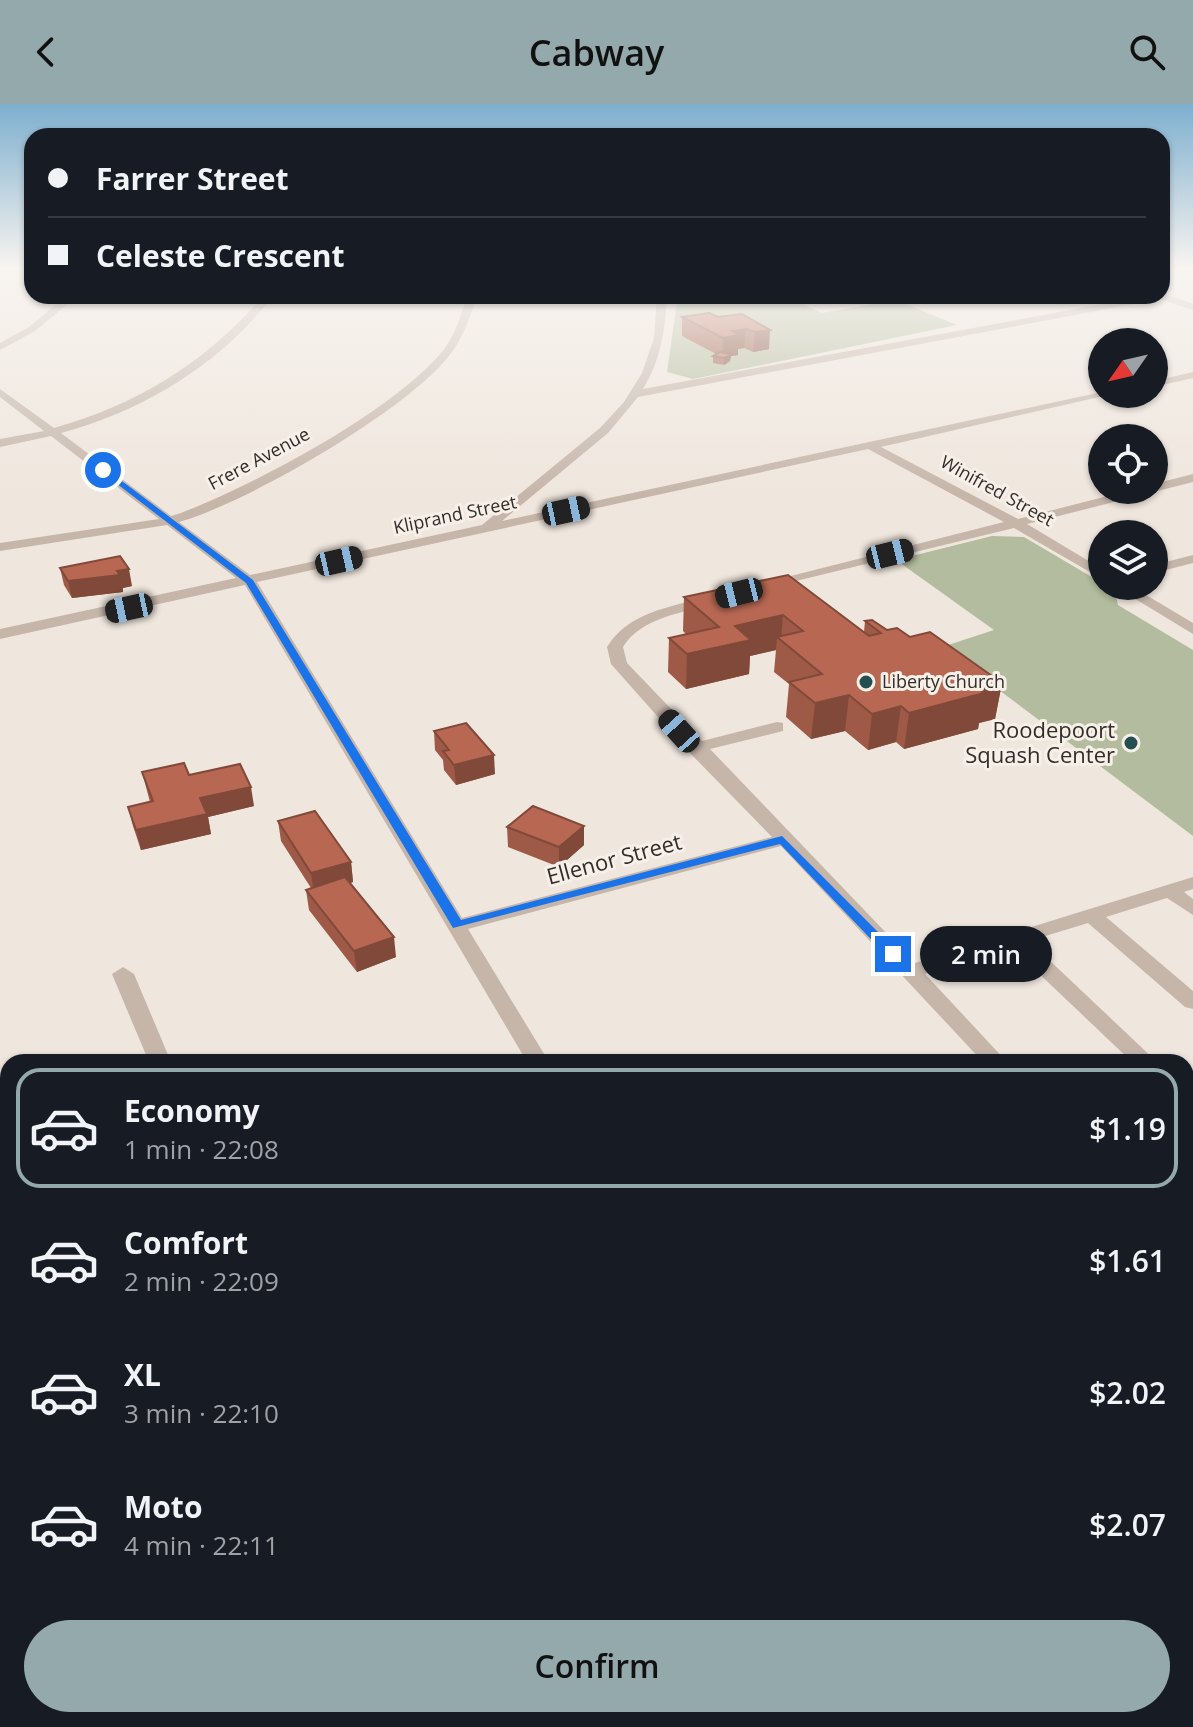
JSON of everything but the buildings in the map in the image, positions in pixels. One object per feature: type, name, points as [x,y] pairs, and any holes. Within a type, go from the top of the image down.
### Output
[{"type":"street","points":[[0,443],[54,432],[131,401],[193,367],[228,342]]},
{"type":"street","name":"Frere Avenue","points":[[0,547],[170,520],[200,510],[349,431],[392,400],[447,353],[452,342]]},
{"type":"street","points":[[488,527],[506,508],[585,449],[636,394],[658,342]]},
{"type":"street","points":[[636,394],[917,342]]},
{"type":"street","points":[[646,374],[697,383]]},
{"type":"street","points":[[1168,381],[1193,375]]},
{"type":"street","points":[[0,392],[250,582],[533,1054]]},
{"type":"street","name":"Kliprand Street","points":[[0,634],[1088,398]]},
{"type":"street","name":"Winifred Street","points":[[871,446],[1014,522],[1088,567]]},
{"type":"street","points":[[1168,484],[1193,478]]},
{"type":"street","points":[[754,589],[1088,504]]},
{"type":"street","points":[[1168,565],[1193,559]]},
{"type":"street","points":[[724,597],[638,622],[623,634],[615,647],[619,664],[782,840],[988,1054]]},
{"type":"street","points":[[1144,600],[1193,629]]},
{"type":"street","points":[[695,748],[777,727]]},
{"type":"street","name":"Ellenor Street","points":[[458,925],[782,840]]},
{"type":"street","points":[[910,972],[1193,883]]},
{"type":"street","points":[[1169,890],[1193,909]]},
{"type":"street","points":[[1091,915],[1193,1002]]},
{"type":"street","points":[[1015,939],[1137,1054]]},
{"type":"street","points":[[123,974],[157,1054]]},
{"type":"green space","points":[[671,342],[875,342],[693,379],[667,372]]},
{"type":"green space","name":"Roodepoort Squash Center","points":[[992,536],[1024,537],[1088,575],[1088,600],[1117,600],[1118,605],[1193,650],[1193,836],[942,647],[994,630],[896,560]]},
{"type":"place","name":"Liberty Church","points":[[866,682]]},
{"type":"place","name":"Roodepoort Squash Center","points":[[1131,743]]},
{"type":"route","points":[[103,470],[250,582],[458,925],[782,840],[893,954]]}]
